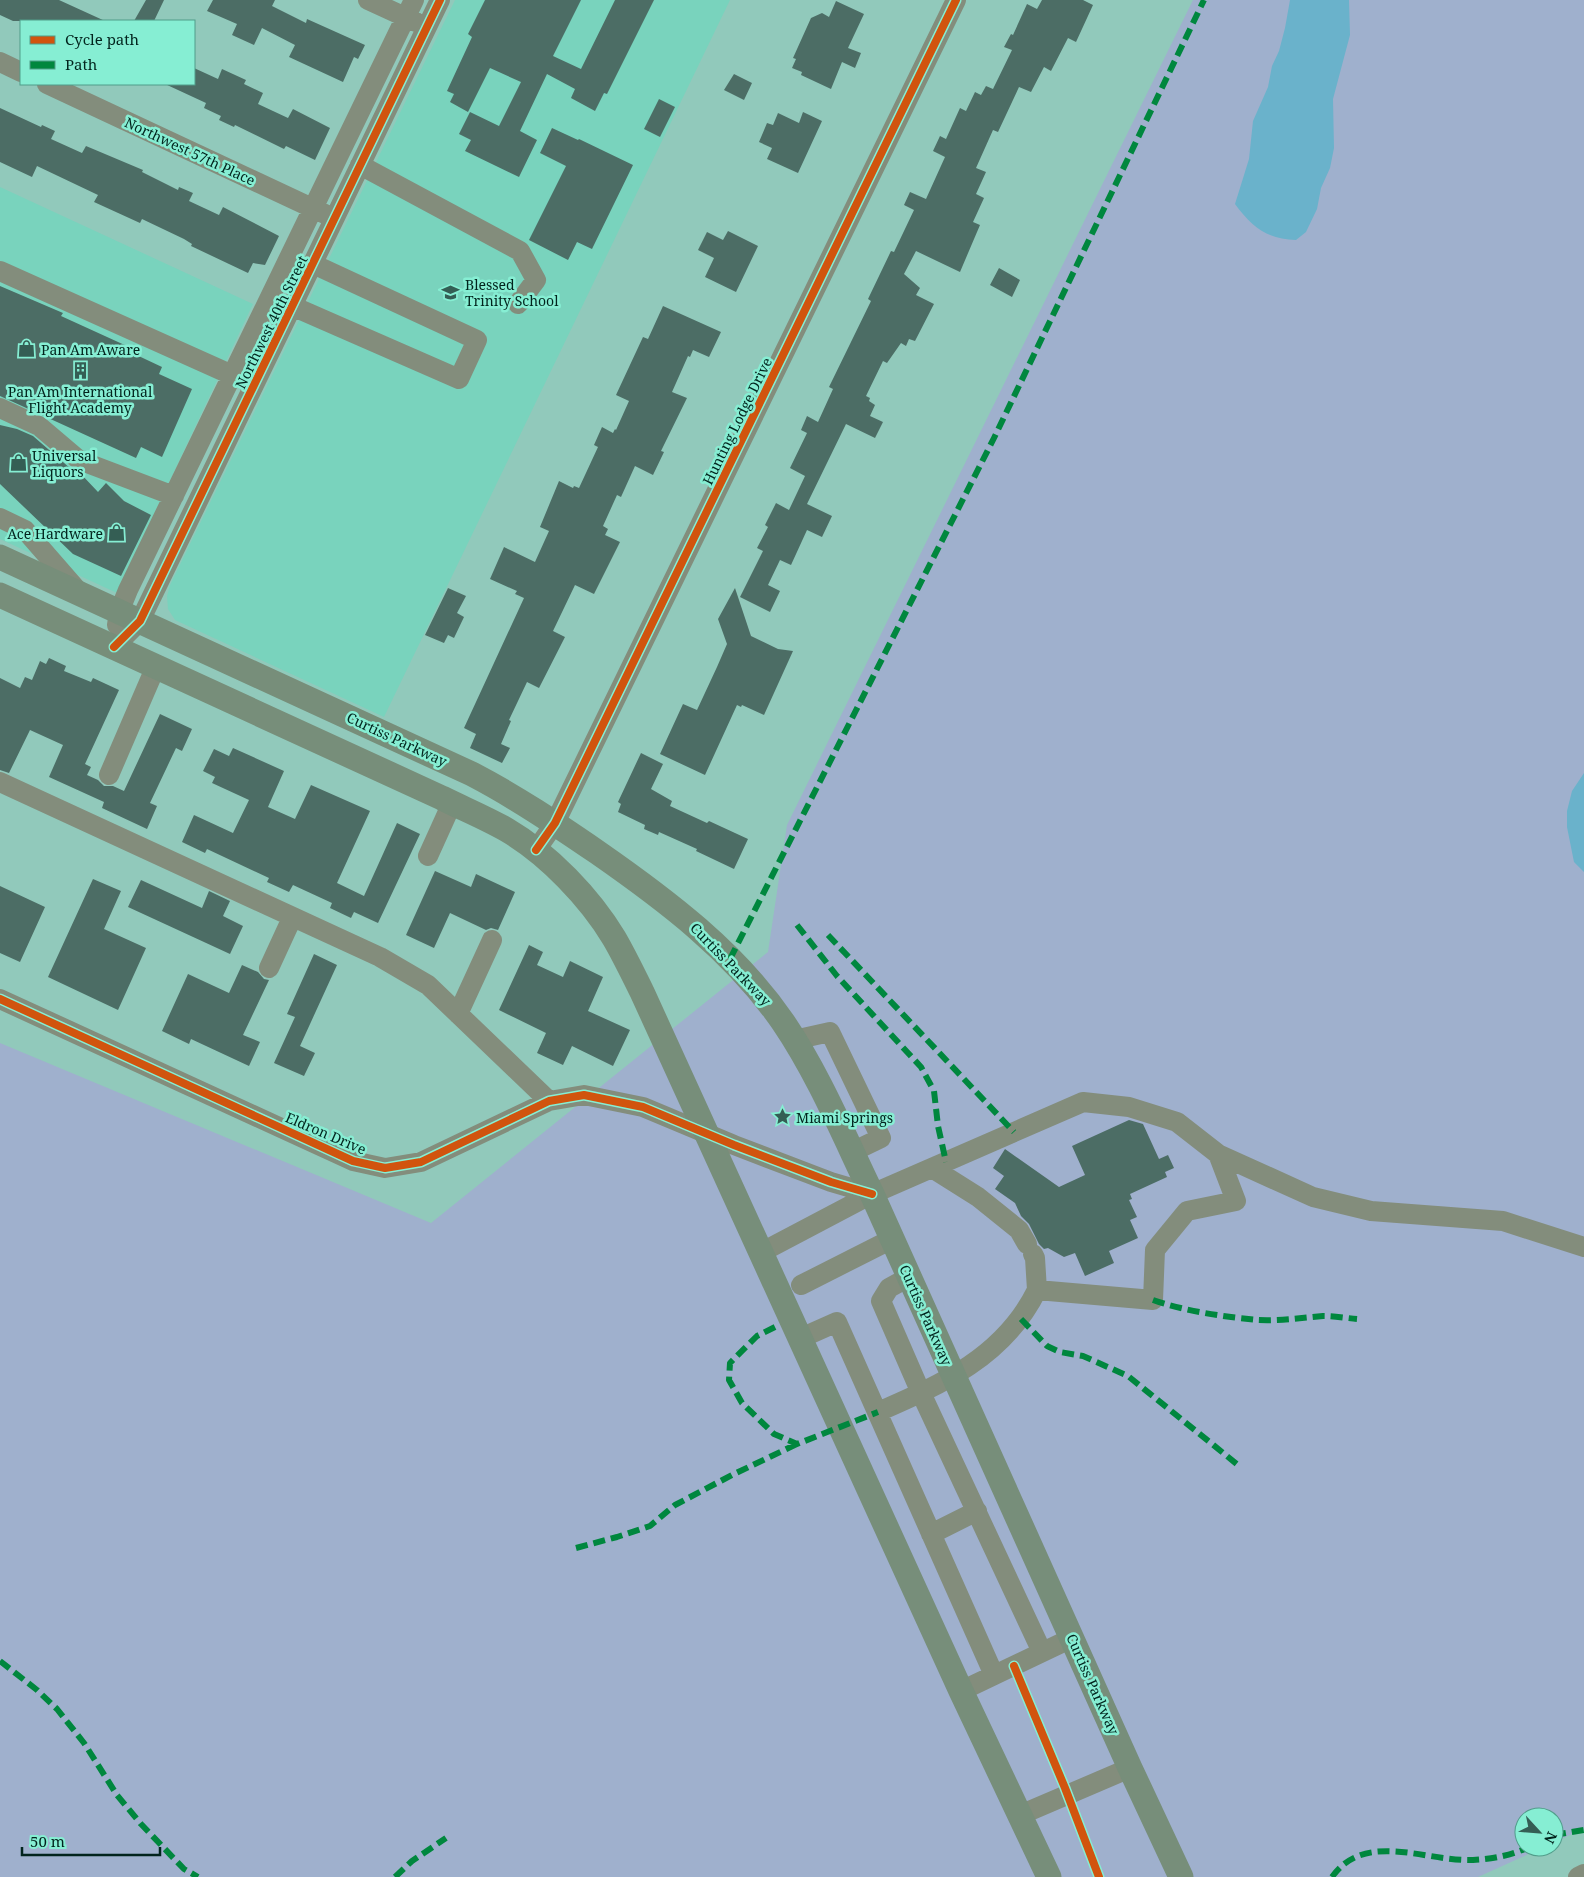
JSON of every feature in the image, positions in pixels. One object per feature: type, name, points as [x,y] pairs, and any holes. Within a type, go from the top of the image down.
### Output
[{"type":"main road","name":"Curtiss Parkway","points":[[0,557],[472,774],[515,797],[641,882],[694,924],[764,996],[794,1040],[818,1082],[872,1194],[1130,1768],[1182,1877]]},
{"type":"main road","points":[[0,595],[452,803],[508,831],[536,850],[591,905],[614,937],[642,992],[961,1691],[1049,1877]]},
{"type":"street","points":[[368,0],[410,9],[427,27]]},
{"type":"street","name":"Northwest 40th Street","points":[[114,647],[292,306],[440,0]]},
{"type":"street","name":"Hunting Lodge Drive","points":[[536,850],[555,823],[956,0]]},
{"type":"street","name":"Northwest 40th Street","points":[[129,616],[174,496],[410,9]]},
{"type":"street","points":[[0,62],[20,72]]},
{"type":"street","name":"Northwest 57th Place","points":[[48,85],[334,219]]},
{"type":"street","points":[[360,165],[520,251],[536,280],[518,304]]},
{"type":"street","points":[[292,306],[459,379],[477,340],[313,264]]},
{"type":"street","points":[[0,271],[232,375]]},
{"type":"street","points":[[0,408],[39,426],[80,460],[174,496]]},
{"type":"street","points":[[0,518],[25,530],[81,595]]},
{"type":"street","points":[[109,775],[156,666]]},
{"type":"street","points":[[0,782],[380,957],[428,985],[549,1102]]},
{"type":"street","points":[[428,856],[452,803]]},
{"type":"street","points":[[269,968],[292,918]]},
{"type":"street","points":[[458,1014],[492,940]]},
{"type":"street","name":"Eldron Drive","points":[[0,999],[353,1161],[385,1168],[421,1162],[549,1102],[584,1095],[643,1107],[831,1182],[872,1194]]},
{"type":"street","points":[[794,1040],[830,1032],[881,1138],[852,1152]]},
{"type":"street","points":[[762,1252],[872,1194],[1083,1102],[1129,1107],[1177,1122],[1218,1154],[1313,1197],[1371,1211],[1503,1221],[1584,1247]]},
{"type":"street","points":[[1037,1290],[1153,1300],[1155,1250],[1187,1211],[1236,1201],[1218,1154]]},
{"type":"street","points":[[878,1412],[921,1393],[954,1375],[989,1352],[1021,1319],[1037,1290],[1034,1258],[1019,1230],[978,1197],[932,1168]]},
{"type":"street","points":[[801,1285],[892,1239]]},
{"type":"street","points":[[909,1277],[889,1288],[881,1302],[921,1393],[1042,1652]]},
{"type":"street","points":[[801,1338],[837,1322],[994,1675]]},
{"type":"street","points":[[931,1534],[976,1511]]},
{"type":"street","points":[[961,1691],[1072,1638]]},
{"type":"street","points":[[1020,1815],[1130,1768]]},
{"type":"street","points":[[1578,1877],[1584,1874]]},
{"type":"shaded area","name":"Blessed Trinity School","points":[[455,0],[730,0],[384,717],[175,620],[168,609],[167,596],[170,585]]},
{"type":"shaded area","points":[[1193,0],[1584,0],[1584,1829],[1564,1838],[1564,1807],[1514,1807],[1514,1857],[1522,1857],[1478,1877],[0,1877],[0,1043],[431,1223],[768,952],[787,825]]},
{"type":"shaded area","points":[[1290,0],[1349,0],[1350,35],[1333,99],[1334,148],[1330,168],[1321,188],[1317,209],[1306,232],[1296,240],[1277,237],[1261,230],[1235,204],[1249,159],[1253,121],[1268,87],[1272,66],[1279,51],[1285,28]]},
{"type":"shaded area","points":[[0,187],[253,304],[117,593],[0,539]]},
{"type":"shaded area","points":[[1584,773],[1584,872],[1574,862],[1567,827],[1567,811],[1572,791]]},
{"type":"building","points":[[0,0],[59,0],[103,20],[13,21],[0,15]]},
{"type":"building","points":[[146,0],[164,0],[154,20],[135,20]]},
{"type":"building","points":[[213,0],[275,0],[272,6],[306,23],[307,19],[365,45],[358,59],[354,57],[343,82],[289,57],[295,45],[262,28],[254,45],[232,35],[237,24],[207,11]]},
{"type":"building","points":[[485,0],[581,0],[553,56],[581,69],[615,0],[654,0],[607,94],[604,93],[595,111],[571,98],[575,89],[547,74],[520,131],[537,140],[519,177],[465,151],[471,140],[459,134],[470,112],[499,126],[521,82],[490,68],[468,112],[450,102],[454,94],[447,91],[472,37],[468,34]]},
{"type":"building","points":[[1042,0],[1083,0],[1093,5],[1076,42],[1068,38],[1051,71],[1044,67],[1031,92],[1019,87],[998,132],[993,130],[976,168],[986,172],[976,194],[984,198],[973,222],[980,225],[960,272],[916,251],[904,274],[920,288],[916,295],[934,304],[915,341],[909,339],[906,346],[901,343],[887,363],[883,361],[866,396],[875,405],[870,416],[883,422],[875,438],[846,424],[807,504],[832,516],[822,537],[807,530],[791,565],[780,560],[768,585],[780,591],[770,612],[740,597],[763,551],[757,548],[768,527],[765,525],[776,503],[789,510],[805,476],[790,468],[807,433],[801,430],[807,416],[818,422],[833,389],[829,387],[871,301],[868,299],[891,251],[894,252],[914,210],[904,205],[910,192],[926,199],[945,157],[933,151],[940,136],[946,139],[960,108],[966,111],[975,92],[981,95],[986,86],[993,89],[1012,50],[1004,47],[1011,34],[1013,35],[1027,4],[1037,9]]},
{"type":"building","points":[[836,1],[864,14],[848,48],[861,53],[855,68],[842,62],[831,89],[801,75],[802,72],[792,68],[796,59],[793,58],[811,18],[822,13],[829,17]]},
{"type":"building","points":[[195,68],[218,79],[222,69],[246,80],[244,84],[263,93],[258,104],[288,118],[293,109],[330,128],[315,160],[286,146],[284,149],[235,125],[234,127],[219,120],[221,116],[204,108],[206,103],[167,85],[195,85]]},
{"type":"building","points":[[734,74],[752,83],[744,100],[724,90]]},
{"type":"building","points":[[659,99],[675,107],[660,137],[644,129]]},
{"type":"building","points":[[0,108],[41,127],[42,125],[55,131],[51,139],[82,153],[86,146],[143,170],[142,172],[178,190],[179,187],[193,193],[189,201],[219,215],[223,207],[279,236],[265,265],[253,263],[248,273],[191,246],[192,244],[184,239],[142,219],[140,223],[94,202],[98,195],[37,166],[32,177],[0,162]]},
{"type":"building","points":[[803,112],[822,121],[798,173],[767,159],[772,148],[759,142],[767,123],[773,125],[778,113],[799,123]]},
{"type":"building","points":[[552,128],[633,165],[592,249],[577,242],[568,260],[529,240],[566,166],[540,153]]},
{"type":"building","points":[[728,231],[758,246],[736,292],[705,277],[714,258],[698,250],[707,232],[723,240]]},
{"type":"building","points":[[999,268],[1020,280],[1012,297],[990,285]]},
{"type":"building","name":"Pan Am International Flight Academy","points":[[0,286],[63,313],[61,316],[129,347],[128,351],[162,367],[159,374],[192,389],[162,457],[141,447],[136,458],[0,396]]},
{"type":"building","points":[[663,306],[721,332],[709,357],[693,350],[690,357],[688,356],[672,392],[687,398],[661,451],[664,452],[653,475],[635,466],[621,497],[617,495],[603,526],[608,529],[605,535],[620,542],[594,594],[575,585],[553,631],[565,637],[539,688],[527,682],[509,720],[511,721],[501,744],[510,748],[502,763],[470,748],[476,734],[464,728],[524,598],[515,594],[517,591],[490,579],[504,547],[535,562],[549,531],[540,527],[559,481],[573,488],[574,486],[579,488],[598,447],[594,445],[602,427],[613,433],[616,430],[629,401],[616,395],[643,337],[648,339]]},
{"type":"building","points":[[0,425],[17,429],[33,436],[71,469],[80,473],[98,492],[106,483],[124,501],[151,515],[121,576],[73,554],[0,484]]},
{"type":"building","points":[[448,588],[466,596],[457,613],[464,617],[454,638],[448,635],[444,643],[425,635]]},
{"type":"building","points":[[735,588],[751,636],[778,649],[793,651],[764,715],[742,705],[741,707],[737,705],[705,775],[660,754],[683,704],[697,710],[717,667],[727,644],[718,619]]},
{"type":"building","points":[[49,658],[66,666],[64,671],[91,682],[93,678],[119,690],[85,764],[91,767],[87,775],[98,780],[104,786],[113,786],[124,791],[160,714],[192,729],[182,751],[176,748],[150,803],[157,806],[147,829],[102,808],[104,802],[49,777],[63,745],[30,730],[9,773],[0,770],[0,678],[20,688],[25,677],[32,680],[40,661],[46,664]]},
{"type":"building","points":[[233,748],[284,771],[268,807],[295,819],[311,785],[370,811],[337,883],[364,896],[397,823],[420,834],[378,923],[354,912],[351,918],[330,908],[332,903],[293,885],[289,892],[267,882],[269,878],[207,849],[205,853],[182,842],[194,815],[233,833],[249,800],[212,783],[215,777],[203,771],[214,749],[229,756]]},
{"type":"building","points":[[641,753],[663,764],[651,789],[672,801],[670,806],[748,839],[734,869],[696,851],[697,849],[659,832],[658,835],[644,829],[645,825],[618,812],[621,804],[618,802]]},
{"type":"building","points":[[435,871],[471,887],[476,874],[515,892],[498,930],[491,928],[486,930],[450,913],[434,948],[406,935]]},
{"type":"building","points":[[93,879],[121,891],[104,929],[146,948],[118,1010],[48,977]]},
{"type":"building","points":[[141,880],[202,908],[209,891],[230,901],[223,916],[243,926],[230,954],[128,907]]},
{"type":"building","points":[[0,886],[45,907],[20,962],[0,953]]},
{"type":"building","points":[[529,945],[543,952],[537,965],[563,977],[570,961],[603,977],[588,1011],[630,1030],[613,1066],[572,1046],[563,1065],[537,1053],[546,1033],[499,1010]]},
{"type":"building","points":[[314,954],[337,965],[300,1046],[315,1053],[304,1076],[274,1063],[295,1017],[287,1014]]},
{"type":"building","points":[[242,965],[258,972],[264,979],[269,980],[243,1035],[260,1042],[249,1066],[191,1039],[189,1044],[162,1031],[188,974],[229,993]]},
{"type":"building","points":[[1129,1120],[1143,1124],[1159,1159],[1168,1155],[1174,1168],[1165,1172],[1167,1177],[1130,1194],[1132,1199],[1129,1200],[1137,1217],[1130,1220],[1138,1238],[1109,1251],[1114,1263],[1085,1276],[1075,1253],[1064,1257],[1048,1248],[1044,1249],[1039,1244],[1015,1203],[995,1189],[1004,1176],[993,1168],[1005,1149],[1059,1187],[1085,1175],[1072,1146]]},
{"type":"marked path","points":[[730,959],[994,438],[1204,0]]},
{"type":"marked path","points":[[797,925],[837,976],[921,1067],[934,1091],[938,1126],[946,1162]]},
{"type":"marked path","points":[[828,935],[1014,1132]]},
{"type":"marked path","points":[[1153,1300],[1205,1313],[1258,1320],[1323,1316],[1357,1319]]},
{"type":"marked path","points":[[1021,1319],[1047,1346],[1060,1352],[1083,1356],[1128,1376],[1238,1465]]},
{"type":"marked path","points":[[775,1327],[757,1336],[730,1363],[729,1380],[742,1403],[774,1434],[797,1444],[878,1412]]},
{"type":"marked path","points":[[576,1548],[650,1526],[675,1505],[797,1444]]},
{"type":"marked path","points":[[0,1661],[37,1690],[57,1709],[84,1743],[117,1795],[141,1824],[184,1869],[198,1877]]},
{"type":"marked path","points":[[1564,1833],[1584,1830]]},
{"type":"marked path","points":[[395,1877],[412,1861],[446,1838]]},
{"type":"marked path","points":[[1332,1877],[1346,1863],[1361,1855],[1379,1851],[1473,1860],[1488,1859],[1514,1853]]},
{"type":"cycle path","points":[[114,647],[140,621],[440,0]]},
{"type":"cycle path","points":[[536,850],[555,823],[956,0]]},
{"type":"cycle path","points":[[0,999],[353,1161],[385,1168],[421,1162],[549,1101],[584,1095],[643,1107],[734,1145],[831,1182],[872,1194]]},
{"type":"cycle path","points":[[1014,1666],[1065,1788],[1099,1877]]},
{"type":"place","name":"Blessed Trinity School","points":[[451,292]]},
{"type":"place","name":"Pan Am Aware","points":[[27,349]]},
{"type":"place","name":"Pan Am International Flight Academy","points":[[80,371]]},
{"type":"place","name":"Universal Liquors","points":[[18,463]]},
{"type":"place","name":"Ace Hardware","points":[[117,533]]},
{"type":"place","name":"Miami Springs","points":[[782,1117]]}]
